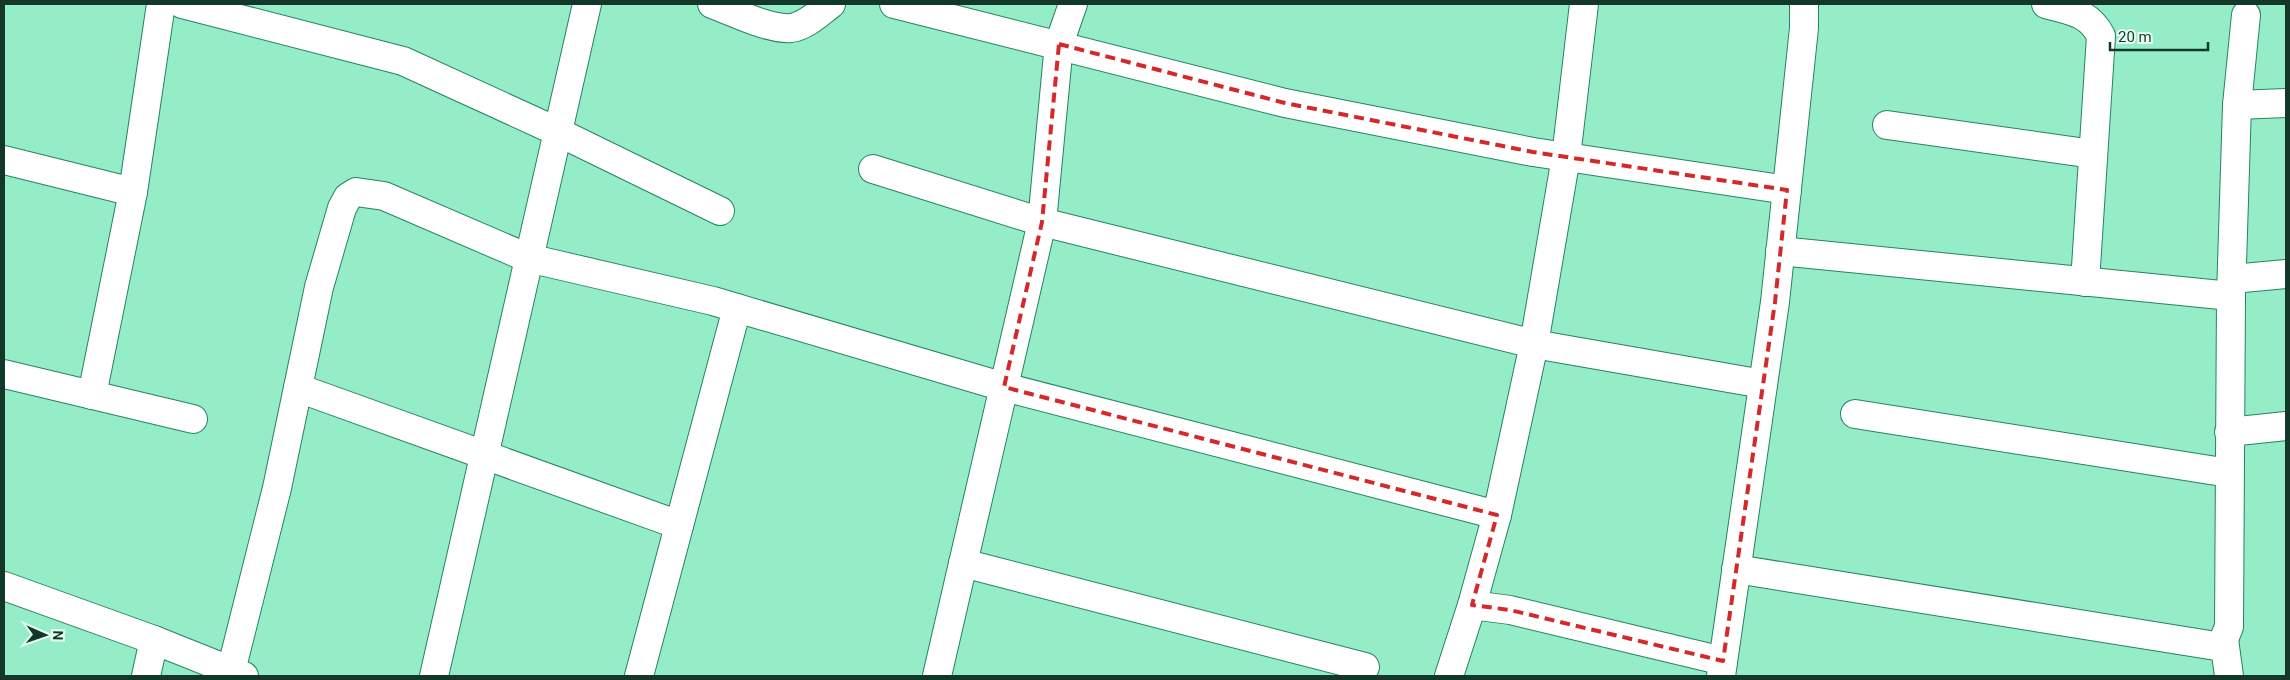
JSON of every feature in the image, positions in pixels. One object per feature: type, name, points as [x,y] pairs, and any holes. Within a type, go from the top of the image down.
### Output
[{"type":"street","points":[[92,395],[134,192],[160,4]]},
{"type":"street","points":[[182,4],[403,61],[556,131],[720,211]]},
{"type":"street","points":[[434,676],[556,131],[587,4]]},
{"type":"street","points":[[712,4],[770,25],[791,28],[810,20],[831,4]]},
{"type":"street","points":[[894,4],[1284,102],[1566,157],[1787,190]]},
{"type":"street","points":[[937,676],[1042,222],[1059,44],[1073,4]]},
{"type":"street","points":[[1449,676],[1472,606],[1497,515],[1534,344],[1566,157],[1584,4]]},
{"type":"street","points":[[1472,606],[1510,610],[1722,669],[1780,251],[1804,28],[1804,4]]},
{"type":"street","points":[[2046,4],[2078,13],[2094,23],[2101,36],[2086,282]]},
{"type":"street","points":[[1736,569],[2216,646],[2224,639],[2229,627],[2229,432],[2237,105],[2246,15]]},
{"type":"street","points":[[2237,105],[2286,103]]},
{"type":"street","points":[[1887,125],[2093,154]]},
{"type":"street","points":[[4,160],[134,192]]},
{"type":"street","points":[[873,169],[1042,222],[1534,344],[1763,384]]},
{"type":"street","points":[[4,586],[154,640],[238,674],[319,287],[342,208],[348,197],[356,192],[384,196],[528,258],[737,308],[1004,386],[1497,515]]},
{"type":"street","points":[[1780,251],[2086,282],[2232,288],[2286,274]]},
{"type":"street","points":[[639,676],[737,308]]},
{"type":"street","points":[[4,374],[192,419]]},
{"type":"street","points":[[298,388],[679,525]]},
{"type":"street","points":[[1855,414],[2229,473]]},
{"type":"street","points":[[2229,432],[2286,426]]},
{"type":"street","points":[[963,564],[1365,667]]},
{"type":"street","points":[[2224,639],[2229,676]]},
{"type":"street","points":[[146,676],[154,640]]},
{"type":"highlighted area","points":[[1059,44],[1285,103],[1533,152],[1787,190],[1775,302],[1723,661],[1510,610],[1472,605],[1497,515],[1004,387],[1042,222]]}]
